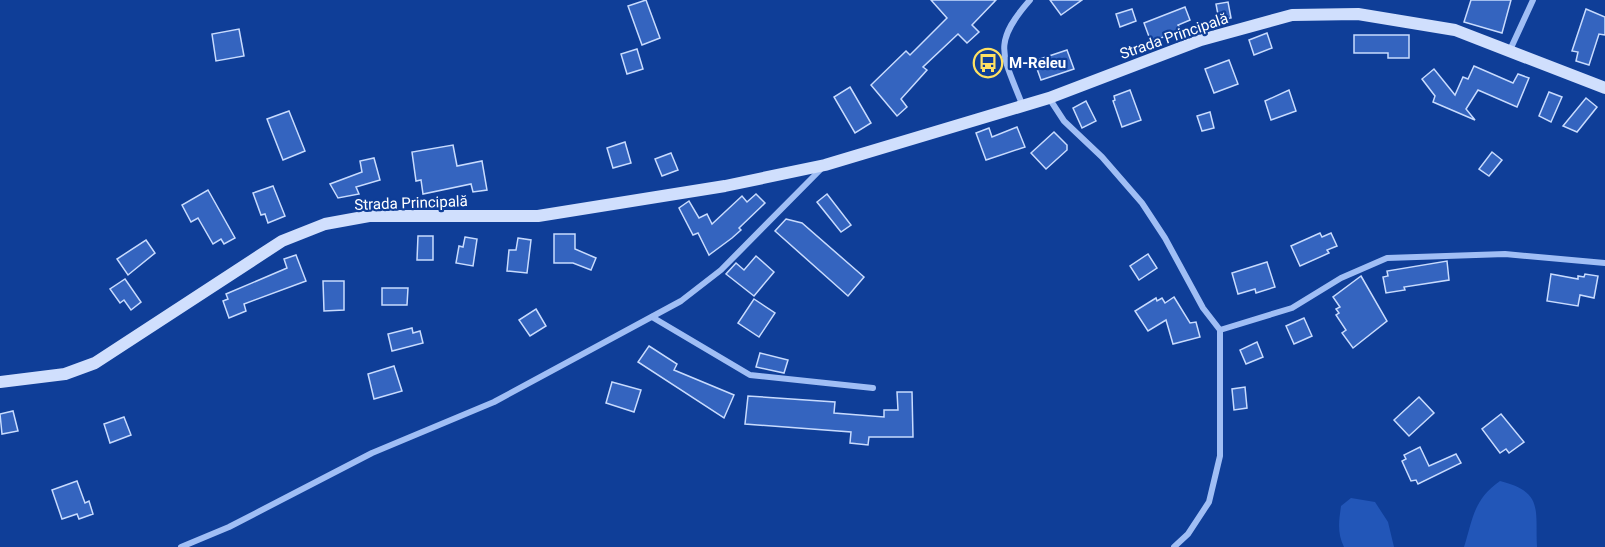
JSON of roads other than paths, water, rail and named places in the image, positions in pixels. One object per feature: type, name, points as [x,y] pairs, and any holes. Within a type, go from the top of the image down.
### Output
[{"type":"street","points":[[1022,104],[1002,55],[1006,34],[1030,0]]},
{"type":"street","points":[[1510,50],[1533,0]]},
{"type":"street","name":"Strada Principală","points":[[0,382],[65,374],[95,363],[282,241],[325,224],[369,216],[538,216],[703,190],[825,165],[1022,104],[1049,98],[1201,40],[1292,15],[1358,14],[1455,30],[1605,88]]},
{"type":"street","points":[[1049,98],[1064,121],[1102,158],[1142,203],[1165,238],[1203,308],[1220,330],[1220,456],[1209,502],[1188,534],[1174,547]]},
{"type":"street","name":"Strada Principală","points":[[181,547],[229,527],[372,453],[494,402],[681,302],[721,270],[825,165]]},
{"type":"street","points":[[1220,330],[1292,308],[1341,278],[1387,258],[1505,254],[1605,263]]},
{"type":"street","points":[[652,317],[750,375],[873,388]]},
{"type":"place","name":"M-Releu","points":[[988,63]]}]
